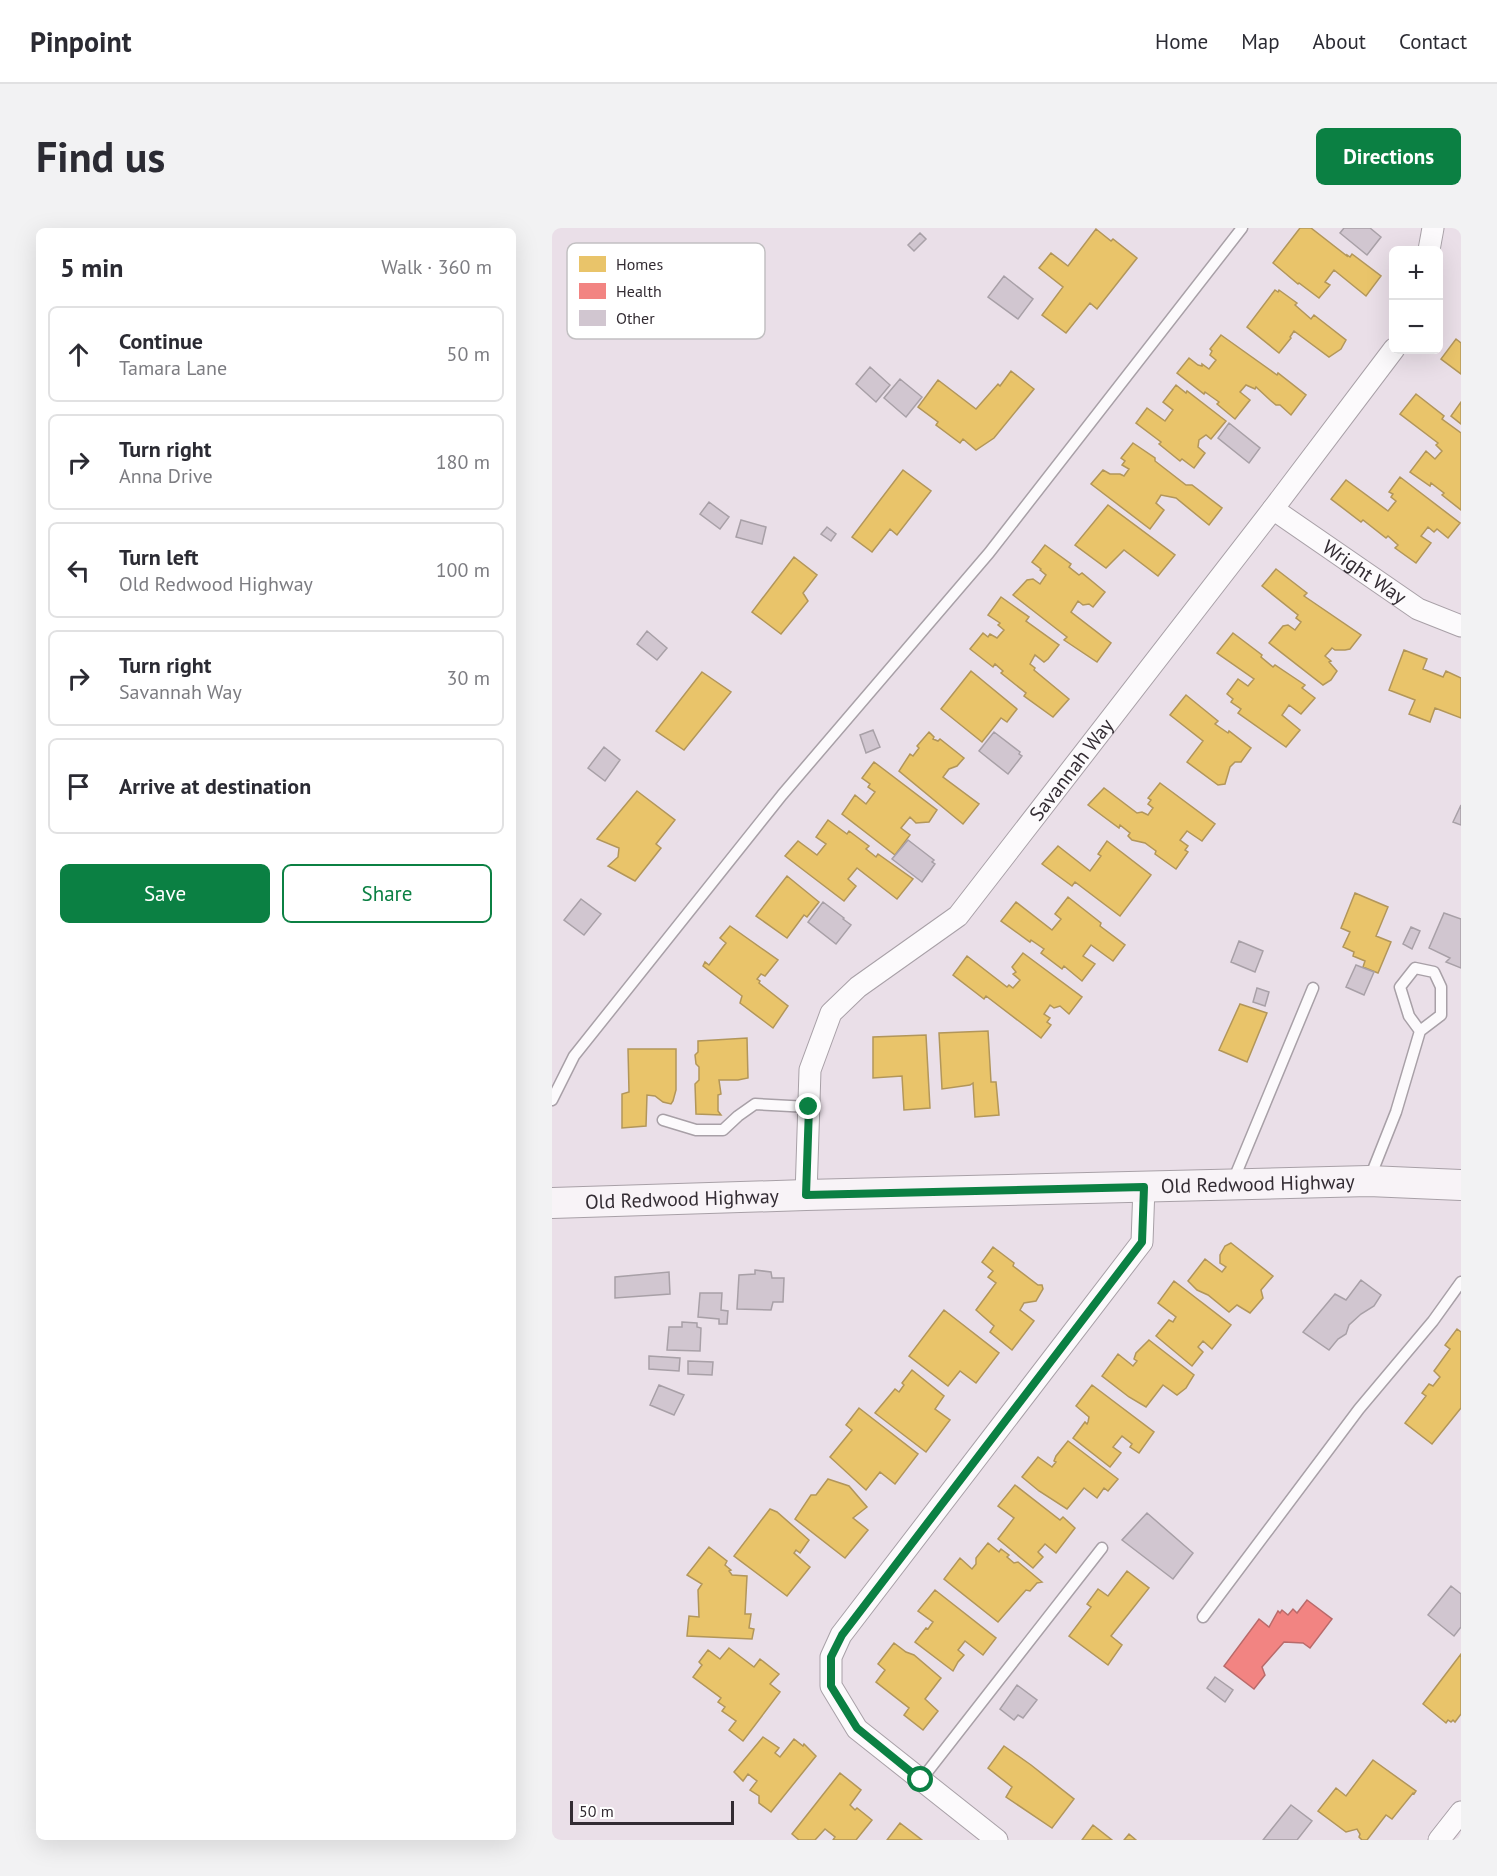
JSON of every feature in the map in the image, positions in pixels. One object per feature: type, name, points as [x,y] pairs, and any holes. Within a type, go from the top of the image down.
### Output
[{"type":"main road","name":"Old Redwood Highway","points":[[552,1203],[1369,1181],[1461,1185]]},
{"type":"street","points":[[1430,246],[1433,228]]},
{"type":"street","name":"Savannah Way","points":[[806,1195],[810,1070],[831,1013],[858,987],[958,916],[1390,354]]},
{"type":"street","name":"Wright Way","points":[[1273,509],[1418,609],[1461,626]]},
{"type":"street","points":[[996,1840],[857,1728],[831,1686],[831,1657],[842,1635],[1142,1242],[1144,1187]]},
{"type":"street","points":[[1439,1840],[1461,1812]]},
{"type":"lane","points":[[552,1100],[574,1056],[782,795],[989,553],[1242,228]]},
{"type":"lane","points":[[1369,1181],[1396,1112],[1420,1031],[1441,1015],[1441,987],[1434,972],[1415,968],[1400,987],[1409,1016],[1420,1031]]},
{"type":"lane","points":[[1231,1184],[1313,988]]},
{"type":"lane","points":[[663,1120],[696,1130],[723,1130],[755,1104],[809,1107]]},
{"type":"lane","points":[[1203,1617],[1359,1409],[1432,1321],[1461,1282]]},
{"type":"lane","points":[[921,1780],[1102,1548]]},
{"type":"building: Homes","points":[[1300,228],[1311,228],[1347,256],[1350,257],[1352,254],[1381,276],[1366,296],[1334,270],[1325,282],[1330,285],[1319,298],[1273,263]]},
{"type":"building: Homes","points":[[1096,229],[1137,258],[1097,309],[1090,303],[1066,333],[1042,315],[1063,287],[1039,268],[1051,253],[1068,266]]},
{"type":"building: Homes","points":[[1275,290],[1278,292],[1279,290],[1297,303],[1295,305],[1311,319],[1314,315],[1346,340],[1341,349],[1329,357],[1294,331],[1279,353],[1247,327]]},
{"type":"building: Homes","points":[[1221,335],[1277,375],[1278,373],[1306,395],[1291,415],[1256,387],[1255,389],[1246,385],[1240,392],[1250,400],[1235,419],[1217,404],[1219,402],[1205,392],[1204,394],[1177,373],[1189,358],[1209,369],[1216,360],[1210,355],[1212,351],[1210,349]]},
{"type":"building: Homes","points":[[1456,339],[1461,343],[1461,374],[1441,359]]},
{"type":"building: Homes","points":[[1011,371],[1034,389],[994,438],[976,450],[963,439],[960,443],[936,425],[938,422],[918,407],[938,380],[976,409],[998,384],[1000,386]]},
{"type":"building: Homes","points":[[1176,385],[1226,421],[1211,439],[1206,435],[1199,440],[1198,447],[1205,453],[1194,468],[1182,459],[1180,461],[1159,444],[1161,442],[1136,423],[1147,408],[1165,421],[1173,410],[1163,402]]},
{"type":"building: Homes","points":[[1416,394],[1444,416],[1442,419],[1461,433],[1461,510],[1431,483],[1430,486],[1410,472],[1426,451],[1435,459],[1442,451],[1436,445],[1438,443],[1400,414]]},
{"type":"building: Homes","points":[[1461,402],[1461,424],[1451,416]]},
{"type":"building: Homes","points":[[1133,443],[1155,458],[1155,461],[1186,485],[1192,485],[1222,508],[1209,525],[1176,498],[1161,495],[1156,503],[1164,510],[1150,529],[1091,484],[1103,470],[1110,474],[1124,476],[1129,469],[1122,465],[1125,461],[1121,458]]},
{"type":"building: Homes","points":[[903,470],[931,491],[897,535],[890,529],[872,552],[852,537]]},
{"type":"building: Homes","points":[[1400,477],[1460,523],[1448,538],[1437,529],[1434,532],[1428,527],[1421,536],[1431,543],[1416,563],[1395,548],[1398,545],[1388,536],[1386,538],[1363,520],[1361,522],[1331,499],[1346,480],[1388,511],[1396,501],[1391,497],[1393,494],[1389,492]]},
{"type":"building: Homes","points":[[1108,505],[1175,555],[1158,576],[1124,550],[1106,568],[1075,545]]},
{"type":"building: Homes","points":[[1045,545],[1071,564],[1069,567],[1079,575],[1082,573],[1105,592],[1093,607],[1089,604],[1083,605],[1078,601],[1071,612],[1111,643],[1097,662],[1064,640],[1067,637],[1013,595],[1027,580],[1033,579],[1040,584],[1046,575],[1032,562]]},
{"type":"building: Homes","points":[[794,557],[817,575],[803,593],[808,601],[781,634],[752,612]]},
{"type":"building: Homes","points":[[1276,569],[1307,593],[1304,596],[1361,635],[1350,649],[1335,650],[1332,648],[1325,656],[1337,671],[1331,680],[1323,685],[1269,643],[1283,626],[1288,625],[1295,630],[1301,622],[1296,618],[1298,615],[1262,586]]},
{"type":"building: Homes","points":[[1001,597],[1029,617],[1026,621],[1059,645],[1044,662],[1035,655],[1030,664],[1069,699],[1053,717],[1024,696],[1026,693],[1001,673],[1003,671],[995,664],[993,667],[970,649],[983,633],[988,637],[990,634],[997,638],[1004,630],[998,625],[1000,623],[988,615]]},
{"type":"building: Homes","points":[[1233,633],[1262,655],[1261,657],[1273,667],[1275,665],[1305,685],[1302,688],[1315,698],[1301,714],[1289,705],[1282,715],[1300,730],[1286,747],[1238,713],[1241,709],[1231,702],[1233,699],[1227,694],[1238,679],[1248,686],[1254,679],[1217,653]]},
{"type":"building: Homes","points":[[1404,650],[1427,659],[1423,669],[1443,677],[1446,671],[1461,678],[1461,718],[1435,708],[1430,722],[1409,714],[1415,700],[1389,690]]},
{"type":"building: Homes","points":[[971,671],[1017,709],[1007,722],[1001,718],[982,742],[941,709]]},
{"type":"building: Homes","points":[[702,672],[731,692],[684,750],[656,731]]},
{"type":"building: Homes","points":[[1186,695],[1218,721],[1215,724],[1228,733],[1229,731],[1251,748],[1241,762],[1235,762],[1230,767],[1225,784],[1218,785],[1187,762],[1203,741],[1170,715]]},
{"type":"building: Homes","points":[[929,732],[934,737],[933,739],[938,741],[940,739],[964,758],[957,766],[949,769],[943,777],[979,804],[963,824],[899,771],[910,754],[913,756],[919,748],[917,746]]},
{"type":"building: Homes","points":[[874,762],[937,810],[929,822],[916,823],[910,817],[901,828],[910,835],[895,855],[842,814],[855,795],[866,804],[875,792],[862,778]]},
{"type":"building: Homes","points":[[1160,783],[1215,824],[1202,841],[1187,831],[1180,840],[1188,846],[1185,850],[1188,852],[1176,869],[1155,854],[1156,851],[1145,843],[1132,840],[1128,836],[1130,833],[1120,825],[1119,828],[1088,805],[1104,788],[1137,813],[1142,812],[1148,815],[1153,808],[1148,804],[1151,800],[1148,798]]},
{"type":"building: Homes","points":[[637,791],[675,820],[656,844],[661,848],[635,881],[608,866],[618,857],[619,848],[597,839]]},
{"type":"building: Homes","points":[[828,820],[847,834],[849,831],[869,846],[866,849],[876,857],[878,854],[913,879],[897,899],[857,868],[848,879],[856,886],[844,901],[785,856],[798,841],[817,855],[826,844],[816,837]]},
{"type":"building: Homes","points":[[1107,841],[1151,875],[1120,916],[1075,882],[1072,886],[1042,864],[1058,846],[1090,871],[1101,856],[1098,854]]},
{"type":"building: Homes","points":[[787,876],[819,902],[807,917],[804,915],[787,938],[756,916]]},
{"type":"building: Homes","points":[[1355,893],[1388,907],[1376,936],[1391,942],[1378,973],[1363,967],[1365,961],[1353,956],[1354,952],[1343,947],[1350,932],[1341,928]]},
{"type":"building: Homes","points":[[1068,897],[1125,945],[1113,961],[1091,945],[1083,956],[1095,964],[1082,981],[1064,966],[1062,969],[1041,953],[1044,949],[1001,921],[1016,902],[1052,930],[1061,919],[1055,914]]},
{"type":"building: Homes","points":[[730,926],[778,960],[765,976],[761,974],[757,979],[788,1006],[773,1028],[740,1003],[742,996],[703,966],[705,962],[709,965],[726,943],[720,938]]},
{"type":"building: Homes","points":[[1023,953],[1082,997],[1069,1014],[1060,1006],[1054,1008],[1050,1005],[1044,1014],[1050,1018],[1047,1022],[1051,1025],[1041,1038],[986,996],[984,999],[953,975],[967,956],[1007,987],[1009,985],[1013,988],[1020,980],[1013,974],[1016,972],[1012,967]]},
{"type":"building: Homes","points":[[1240,1004],[1267,1013],[1247,1062],[1219,1050]]},
{"type":"building: Homes","points":[[988,1031],[991,1082],[996,1082],[999,1115],[975,1117],[973,1083],[942,1089],[939,1033]]},
{"type":"building: Homes","points":[[926,1035],[930,1108],[904,1110],[902,1076],[873,1078],[873,1037]]},
{"type":"building: Homes","points":[[747,1038],[748,1078],[719,1080],[721,1094],[718,1095],[718,1111],[721,1115],[696,1114],[695,1084],[699,1080],[699,1067],[696,1064],[695,1055],[698,1052],[698,1041]]},
{"type":"building: Homes","points":[[628,1049],[676,1049],[676,1090],[671,1104],[655,1096],[647,1095],[646,1126],[622,1128],[622,1094],[629,1092]]},
{"type":"building: Homes","points":[[1231,1243],[1273,1276],[1261,1290],[1263,1298],[1250,1313],[1237,1305],[1229,1312],[1188,1281],[1205,1259],[1222,1272],[1226,1267],[1220,1263],[1220,1255],[1225,1246]]},
{"type":"building: Homes","points":[[993,1247],[1014,1263],[1013,1266],[1038,1285],[1042,1285],[1043,1289],[1036,1301],[1024,1303],[1020,1310],[1034,1321],[1012,1350],[990,1332],[994,1326],[976,1310],[996,1283],[988,1277],[993,1271],[982,1262]]},
{"type":"building: Homes","points":[[1174,1281],[1231,1325],[1212,1349],[1203,1341],[1198,1347],[1203,1352],[1192,1366],[1156,1336],[1169,1320],[1173,1322],[1176,1317],[1158,1303]]},
{"type":"building: Homes","points":[[944,1310],[999,1353],[976,1383],[960,1371],[948,1386],[909,1356]]},
{"type":"building: Homes","points":[[1457,1329],[1461,1332],[1461,1408],[1432,1444],[1405,1423],[1426,1396],[1422,1393],[1429,1384],[1433,1386],[1440,1377],[1434,1371],[1450,1349],[1445,1345]]},
{"type":"building: Homes","points":[[1149,1340],[1194,1375],[1186,1388],[1177,1395],[1163,1385],[1146,1407],[1102,1376],[1118,1354],[1133,1366],[1137,1361],[1134,1359],[1136,1353]]},
{"type":"building: Homes","points":[[912,1370],[944,1396],[935,1409],[950,1420],[926,1452],[875,1413],[895,1389],[899,1392],[904,1385],[902,1383]]},
{"type":"building: Homes","points":[[1092,1385],[1154,1432],[1139,1453],[1130,1447],[1132,1444],[1122,1436],[1113,1447],[1121,1453],[1110,1467],[1073,1438],[1085,1422],[1087,1424],[1088,1422],[1089,1417],[1076,1406]]},
{"type":"building: Homes","points":[[859,1408],[918,1454],[895,1484],[880,1472],[866,1490],[830,1457],[852,1430],[846,1425]]},
{"type":"building: Homes","points":[[1068,1441],[1118,1479],[1108,1491],[1104,1488],[1097,1498],[1084,1488],[1067,1509],[1022,1477],[1038,1457],[1052,1467],[1056,1462],[1054,1461],[1056,1456]]},
{"type":"building: Homes","points":[[828,1479],[849,1486],[867,1507],[853,1518],[868,1530],[845,1558],[795,1519],[811,1495],[816,1495]]},
{"type":"building: Homes","points":[[1015,1485],[1060,1520],[1063,1517],[1075,1528],[1056,1553],[1045,1544],[1038,1552],[1043,1557],[1033,1568],[998,1539],[1014,1518],[998,1506]]},
{"type":"building: Homes","points":[[770,1509],[777,1512],[809,1540],[800,1553],[796,1550],[794,1553],[810,1567],[787,1596],[734,1556]]},
{"type":"building: Homes","points":[[988,1543],[999,1552],[1001,1549],[1014,1563],[1018,1562],[1042,1582],[1037,1583],[1030,1591],[1026,1590],[998,1622],[944,1579],[960,1558],[972,1569],[976,1564],[976,1558]]},
{"type":"building: Homes","points":[[709,1547],[727,1561],[725,1565],[731,1570],[729,1571],[732,1575],[747,1576],[745,1614],[751,1614],[749,1628],[754,1629],[752,1639],[687,1636],[689,1616],[699,1617],[698,1590],[702,1584],[687,1575]]},
{"type":"building: Homes","points":[[1127,1571],[1149,1588],[1111,1636],[1122,1645],[1108,1665],[1069,1636],[1091,1607],[1087,1604],[1098,1589],[1108,1596]]},
{"type":"building: Homes","points":[[935,1590],[996,1638],[983,1655],[965,1641],[958,1650],[964,1655],[953,1671],[915,1642],[933,1622],[918,1611]]},
{"type":"building: Homes","points":[[894,1643],[914,1655],[941,1678],[925,1699],[938,1711],[923,1730],[904,1715],[909,1708],[876,1682],[885,1670],[878,1664]]},
{"type":"building: Homes","points":[[729,1648],[754,1667],[760,1659],[779,1674],[770,1684],[780,1692],[743,1741],[729,1730],[736,1721],[722,1711],[725,1707],[718,1702],[721,1698],[693,1677],[702,1665],[699,1662],[708,1650],[720,1659]]},
{"type":"building: Homes","points":[[1461,1654],[1461,1714],[1455,1722],[1448,1720],[1446,1723],[1423,1704]]},
{"type":"building: Homes","points":[[763,1737],[779,1748],[775,1753],[780,1757],[794,1739],[803,1746],[804,1744],[816,1756],[771,1812],[759,1803],[759,1796],[750,1790],[757,1781],[748,1774],[743,1781],[734,1772]]},
{"type":"building: Homes","points":[[1004,1746],[1074,1799],[1052,1828],[1006,1797],[1012,1787],[988,1768]]},
{"type":"building: Homes","points":[[1373,1760],[1416,1791],[1392,1819],[1386,1815],[1367,1840],[1362,1840],[1357,1829],[1346,1832],[1318,1811],[1336,1788],[1346,1796]]},
{"type":"building: Homes","points":[[840,1773],[861,1790],[850,1805],[872,1820],[856,1840],[833,1840],[835,1837],[825,1829],[815,1840],[799,1840],[792,1834]]},
{"type":"building: Homes","points":[[900,1823],[922,1840],[887,1840]]},
{"type":"building: Homes","points":[[1093,1825],[1112,1840],[1082,1840]]},
{"type":"building: Homes","points":[[1129,1834],[1136,1840],[1124,1840]]},
{"type":"building: Health","points":[[1307,1600],[1332,1619],[1310,1648],[1303,1643],[1284,1642],[1262,1667],[1265,1675],[1254,1689],[1224,1666],[1259,1619],[1269,1627],[1278,1611],[1280,1613],[1282,1610],[1288,1615],[1293,1609],[1297,1613]]},
{"type":"building: Other","points":[[1344,228],[1370,228],[1381,237],[1367,255],[1340,233]]},
{"type":"building: Other","points":[[920,233],[926,239],[914,251],[908,245]]},
{"type":"building: Other","points":[[1004,276],[1033,299],[1018,319],[988,297]]},
{"type":"building: Other","points":[[870,367],[890,385],[876,402],[856,384]]},
{"type":"building: Other","points":[[900,379],[922,397],[906,417],[884,398]]},
{"type":"building: Other","points":[[1229,423],[1260,448],[1249,463],[1218,438]]},
{"type":"building: Other","points":[[709,502],[729,517],[720,529],[700,514]]},
{"type":"building: Other","points":[[741,520],[766,527],[762,544],[736,537]]},
{"type":"building: Other","points":[[827,527],[836,534],[831,541],[821,534]]},
{"type":"building: Other","points":[[647,631],[667,648],[657,660],[637,644]]},
{"type":"building: Other","points":[[873,730],[880,747],[866,753],[860,735]]},
{"type":"building: Other","points":[[994,732],[1022,756],[1008,774],[979,751]]},
{"type":"building: Other","points":[[604,747],[620,760],[605,781],[588,768]]},
{"type":"building: Other","points":[[1461,805],[1461,825],[1453,822]]},
{"type":"building: Other","points":[[908,840],[934,860],[932,862],[935,864],[922,882],[892,859]]},
{"type":"building: Other","points":[[581,899],[601,914],[584,935],[564,920]]},
{"type":"building: Other","points":[[823,902],[851,925],[836,944],[808,922]]},
{"type":"building: Other","points":[[1444,913],[1461,919],[1461,968],[1446,962],[1450,958],[1429,948]]},
{"type":"building: Other","points":[[1411,927],[1420,931],[1412,949],[1403,944]]},
{"type":"building: Other","points":[[1239,941],[1263,951],[1255,972],[1231,962]]},
{"type":"building: Other","points":[[1356,965],[1374,972],[1364,995],[1346,987]]},
{"type":"building: Other","points":[[1257,988],[1269,992],[1265,1006],[1253,1002]]},
{"type":"building: Other","points":[[755,1270],[771,1272],[772,1278],[784,1278],[783,1302],[773,1302],[771,1310],[737,1309],[739,1275],[755,1274]]},
{"type":"building: Other","points":[[669,1272],[670,1294],[615,1298],[615,1277]]},
{"type":"building: Other","points":[[1361,1280],[1381,1295],[1374,1306],[1349,1325],[1346,1334],[1338,1339],[1329,1350],[1303,1332],[1335,1294],[1346,1300]]},
{"type":"building: Other","points":[[700,1293],[722,1293],[721,1310],[728,1311],[727,1324],[719,1324],[719,1319],[698,1317]]},
{"type":"building: Other","points":[[682,1322],[697,1323],[697,1327],[701,1328],[700,1351],[667,1350],[669,1327],[682,1327]]},
{"type":"building: Other","points":[[649,1356],[680,1358],[679,1371],[649,1369]]},
{"type":"building: Other","points":[[688,1361],[713,1362],[712,1375],[688,1374]]},
{"type":"building: Other","points":[[659,1385],[684,1395],[674,1415],[650,1405]]},
{"type":"building: Other","points":[[1147,1513],[1193,1553],[1173,1579],[1122,1540]]},
{"type":"building: Other","points":[[1451,1586],[1461,1594],[1461,1627],[1454,1636],[1428,1615]]},
{"type":"building: Other","points":[[1215,1677],[1233,1690],[1225,1702],[1207,1688]]},
{"type":"building: Other","points":[[1017,1685],[1037,1700],[1023,1718],[1018,1715],[1014,1720],[1000,1709]]},
{"type":"building: Other","points":[[1291,1805],[1312,1821],[1297,1840],[1263,1840]]},
{"type":"route","points":[[809,1107],[806,1195],[1144,1187],[1142,1242],[842,1635],[831,1657],[831,1686],[857,1728],[921,1780]]}]
